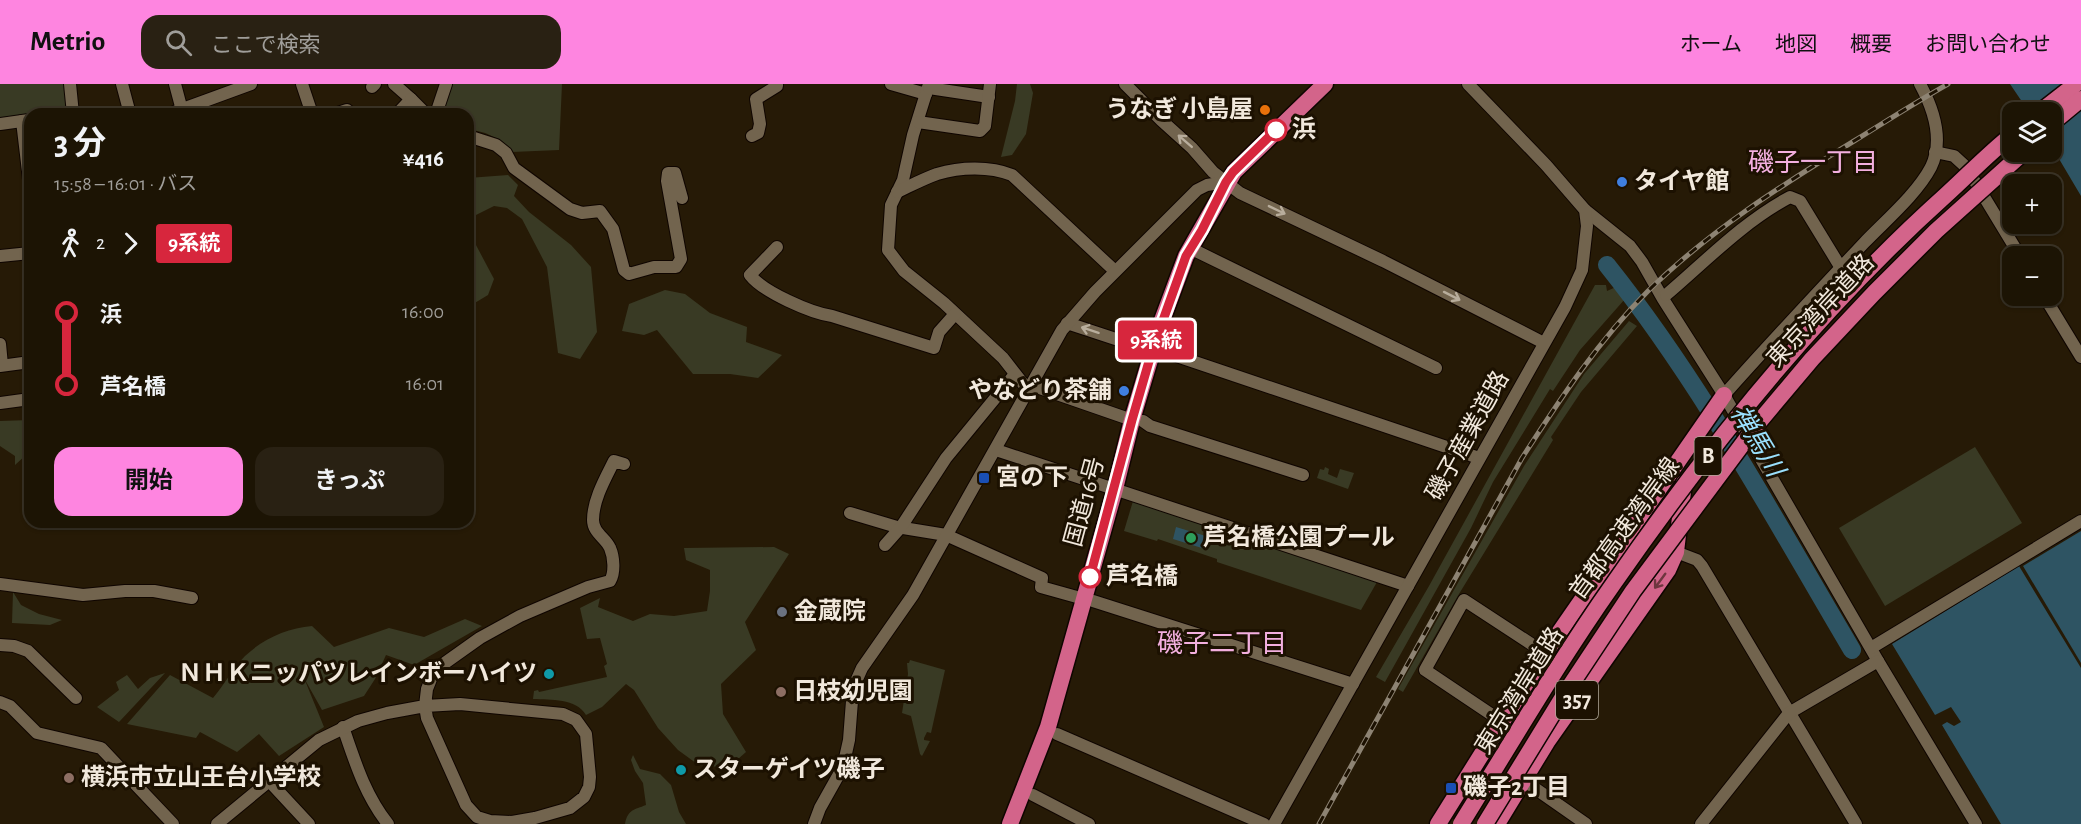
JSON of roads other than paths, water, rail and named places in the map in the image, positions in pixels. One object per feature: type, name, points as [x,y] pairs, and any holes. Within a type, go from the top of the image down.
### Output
[{"type":"highway","name":"国道16号","points":[[1010,824],[1048,727],[1088,600],[1120,491],[1137,420],[1186,256],[1233,172],[1325,84]]},
{"type":"highway","points":[[2053,102],[2076,84]]},
{"type":"highway","points":[[2059,102],[2081,85]]},
{"type":"highway","points":[[2062,115],[2081,99]]},
{"type":"highway","points":[[2062,121],[2081,105]]},
{"type":"highway","name":"首都高速湾岸線","points":[[1462,824],[1546,686],[1613,583],[1748,404],[1861,277],[1919,218],[2002,146]]},
{"type":"highway","name":"東京湾岸道路","points":[[1483,824],[1569,679],[1631,588],[1736,445],[1807,359],[1868,292],[1936,225],[2007,162]]},
{"type":"highway","name":"首都高速湾岸線","points":[[1483,824],[1633,591],[1759,422],[1812,359],[1874,292],[1936,231],[2013,162]]},
{"type":"highway","name":"国道16号","points":[[1157,351],[1198,252],[1202,230]]},
{"type":"highway","name":"東京湾岸道路","points":[[1438,824],[1545,653],[1724,395]]},
{"type":"highway","name":"東京湾岸道路","points":[[1497,824],[1523,780],[1668,570],[1676,552],[1690,444]]},
{"type":"highway","name":"東京湾岸道路","points":[[1584,596],[1596,588],[1628,556],[1641,555],[1647,564],[1631,621]]},
{"type":"highway","name":"国道16号","points":[[1021,824],[1057,734],[1088,600]]},
{"type":"street","points":[[70,84],[72,108]]},
{"type":"street","points":[[122,84],[128,108]]},
{"type":"street","points":[[174,84],[182,108]]},
{"type":"street","points":[[191,108],[231,87],[251,84]]},
{"type":"street","points":[[302,84],[310,108]]},
{"type":"street","points":[[394,84],[420,108]]},
{"type":"street","points":[[438,108],[446,84]]},
{"type":"street","points":[[752,136],[758,133],[760,124],[756,99],[777,84]]},
{"type":"street","points":[[891,84],[989,90],[986,126],[980,131],[918,122]]},
{"type":"street","points":[[1125,84],[1192,148],[1213,172],[1240,193],[1383,261],[1544,343]]},
{"type":"street","points":[[1468,84],[1546,165],[1585,210],[1630,246],[1666,295],[1680,323]]},
{"type":"street","points":[[1724,395],[1918,184],[1930,167],[1935,152],[1934,114],[1920,84]]},
{"type":"street","points":[[928,88],[903,180],[891,205],[888,250],[904,271],[1003,358],[1015,374],[1030,387],[1304,475]]},
{"type":"street","points":[[403,108],[411,99]]},
{"type":"street","points":[[0,124],[24,120]]},
{"type":"street","points":[[474,138],[496,145],[506,153],[514,168],[570,209],[582,213],[600,211],[613,229],[624,270],[629,274],[654,267],[676,267],[681,259],[667,181],[668,173],[675,173],[682,198]]},
{"type":"street","points":[[1935,152],[1954,156],[1966,167],[2014,246]]},
{"type":"street","points":[[897,192],[948,172],[989,169],[1001,171],[1012,175],[1115,271]]},
{"type":"street","points":[[814,824],[820,808],[843,767],[849,740],[853,694],[862,668],[913,595],[1067,323],[1115,271],[1197,190],[1207,185],[1226,182]]},
{"type":"street","points":[[1666,295],[1719,247],[1755,219],[1790,197],[1800,201],[1841,268]]},
{"type":"street","name":"磯子産業道路","points":[[1275,824],[1575,289],[1582,270],[1587,226],[1585,210]]},
{"type":"street","points":[[777,247],[750,275],[758,285],[819,314],[934,348],[939,332],[955,314]]},
{"type":"street","points":[[1198,252],[1436,368]]},
{"type":"street","points":[[0,256],[24,254]]},
{"type":"street","points":[[1649,273],[1724,395],[1878,661],[1976,824]]},
{"type":"street","points":[[2050,306],[2081,357]]},
{"type":"street","points":[[1067,323],[1479,458]]},
{"type":"street","points":[[0,344],[1,366],[24,363]]},
{"type":"street","points":[[885,545],[901,527],[946,458],[1015,374]]},
{"type":"street","points":[[0,404],[24,400]]},
{"type":"street","points":[[996,450],[1408,586]]},
{"type":"street","points":[[217,824],[319,740],[343,727],[387,713],[425,706],[471,705],[563,714],[573,718],[582,726],[586,737],[590,777],[589,787],[584,797],[570,808],[520,822],[497,822],[477,817],[466,805],[429,723],[425,706],[427,689],[433,674],[441,665],[480,638],[520,616],[610,581],[613,575],[611,550],[594,527],[594,514],[595,506],[614,461],[624,464]]},
{"type":"street","points":[[850,513],[901,527],[946,535],[1042,578],[1041,587],[1353,684]]},
{"type":"street","points":[[1871,648],[2081,521]]},
{"type":"street","points":[[1676,552],[1697,560],[1702,566],[1856,824]]},
{"type":"street","points":[[0,584],[83,595],[154,591],[192,598]]},
{"type":"street","points":[[1501,721],[1425,670],[1464,600],[1545,653]]},
{"type":"street","points":[[0,645],[14,646],[28,651],[76,698]]},
{"type":"street","points":[[1701,824],[1790,713],[1878,661]]},
{"type":"street","points":[[0,702],[10,706],[38,733],[101,748],[173,824]]},
{"type":"street","points":[[343,727],[361,781],[387,824]]},
{"type":"street","points":[[1057,734],[1263,824]]},
{"type":"street","points":[[1523,780],[1586,824]]},
{"type":"street","points":[[269,781],[309,824]]},
{"type":"street","points":[[1033,795],[1089,824]]},
{"type":"water","points":[[2010,84],[2081,84],[2081,196],[2061,162],[2062,102],[2022,102]]},
{"type":"water","name":"芦名橋公園プール","points":[[1176,527],[1209,537],[1205,549],[1173,539]]},
{"type":"water","points":[[2081,531],[2081,663],[2023,566]]},
{"type":"water","points":[[2019,566],[2081,668],[2081,824],[2001,824],[1942,725],[1947,722],[1954,726],[1961,722],[1951,707],[1935,715],[1892,644]]},
{"type":"waterway","name":"禅馬川","points":[[1607,265],[1642,310],[1706,405],[1766,502],[1852,650]]},
{"type":"railway","points":[[1319,824],[1522,458],[1566,392],[1613,329],[1671,269],[1721,229],[1800,175],[1948,84]]},
{"type":"place","name":"うなぎ 小島屋","points":[[1265,110]]},
{"type":"place","name":"浜","points":[[1276,130]]},
{"type":"place","name":"タイヤ館","points":[[1622,182]]},
{"type":"place","name":"やなどり茶舗","points":[[1124,391]]},
{"type":"place","name":"宮の下","points":[[984,478]]},
{"type":"place","name":"芦名橋公園プール","points":[[1191,538]]},
{"type":"place","name":"芦名橋","points":[[1090,577]]},
{"type":"place","name":"金蔵院","points":[[782,612]]},
{"type":"place","name":"ＮＨＫニッパツレインボーハイツ","points":[[549,674]]},
{"type":"place","name":"日枝幼児園","points":[[781,692]]},
{"type":"place","name":"スターゲイツ磯子","points":[[681,770]]},
{"type":"place","name":"横浜市立山王台小学校","points":[[69,778]]},
{"type":"place","name":"磯子2丁目","points":[[1451,788]]},
{"type":"district","name":"磯子一丁目","points":[[1813,163]]},
{"type":"district","name":"磯子二丁目","points":[[1222,644]]}]
